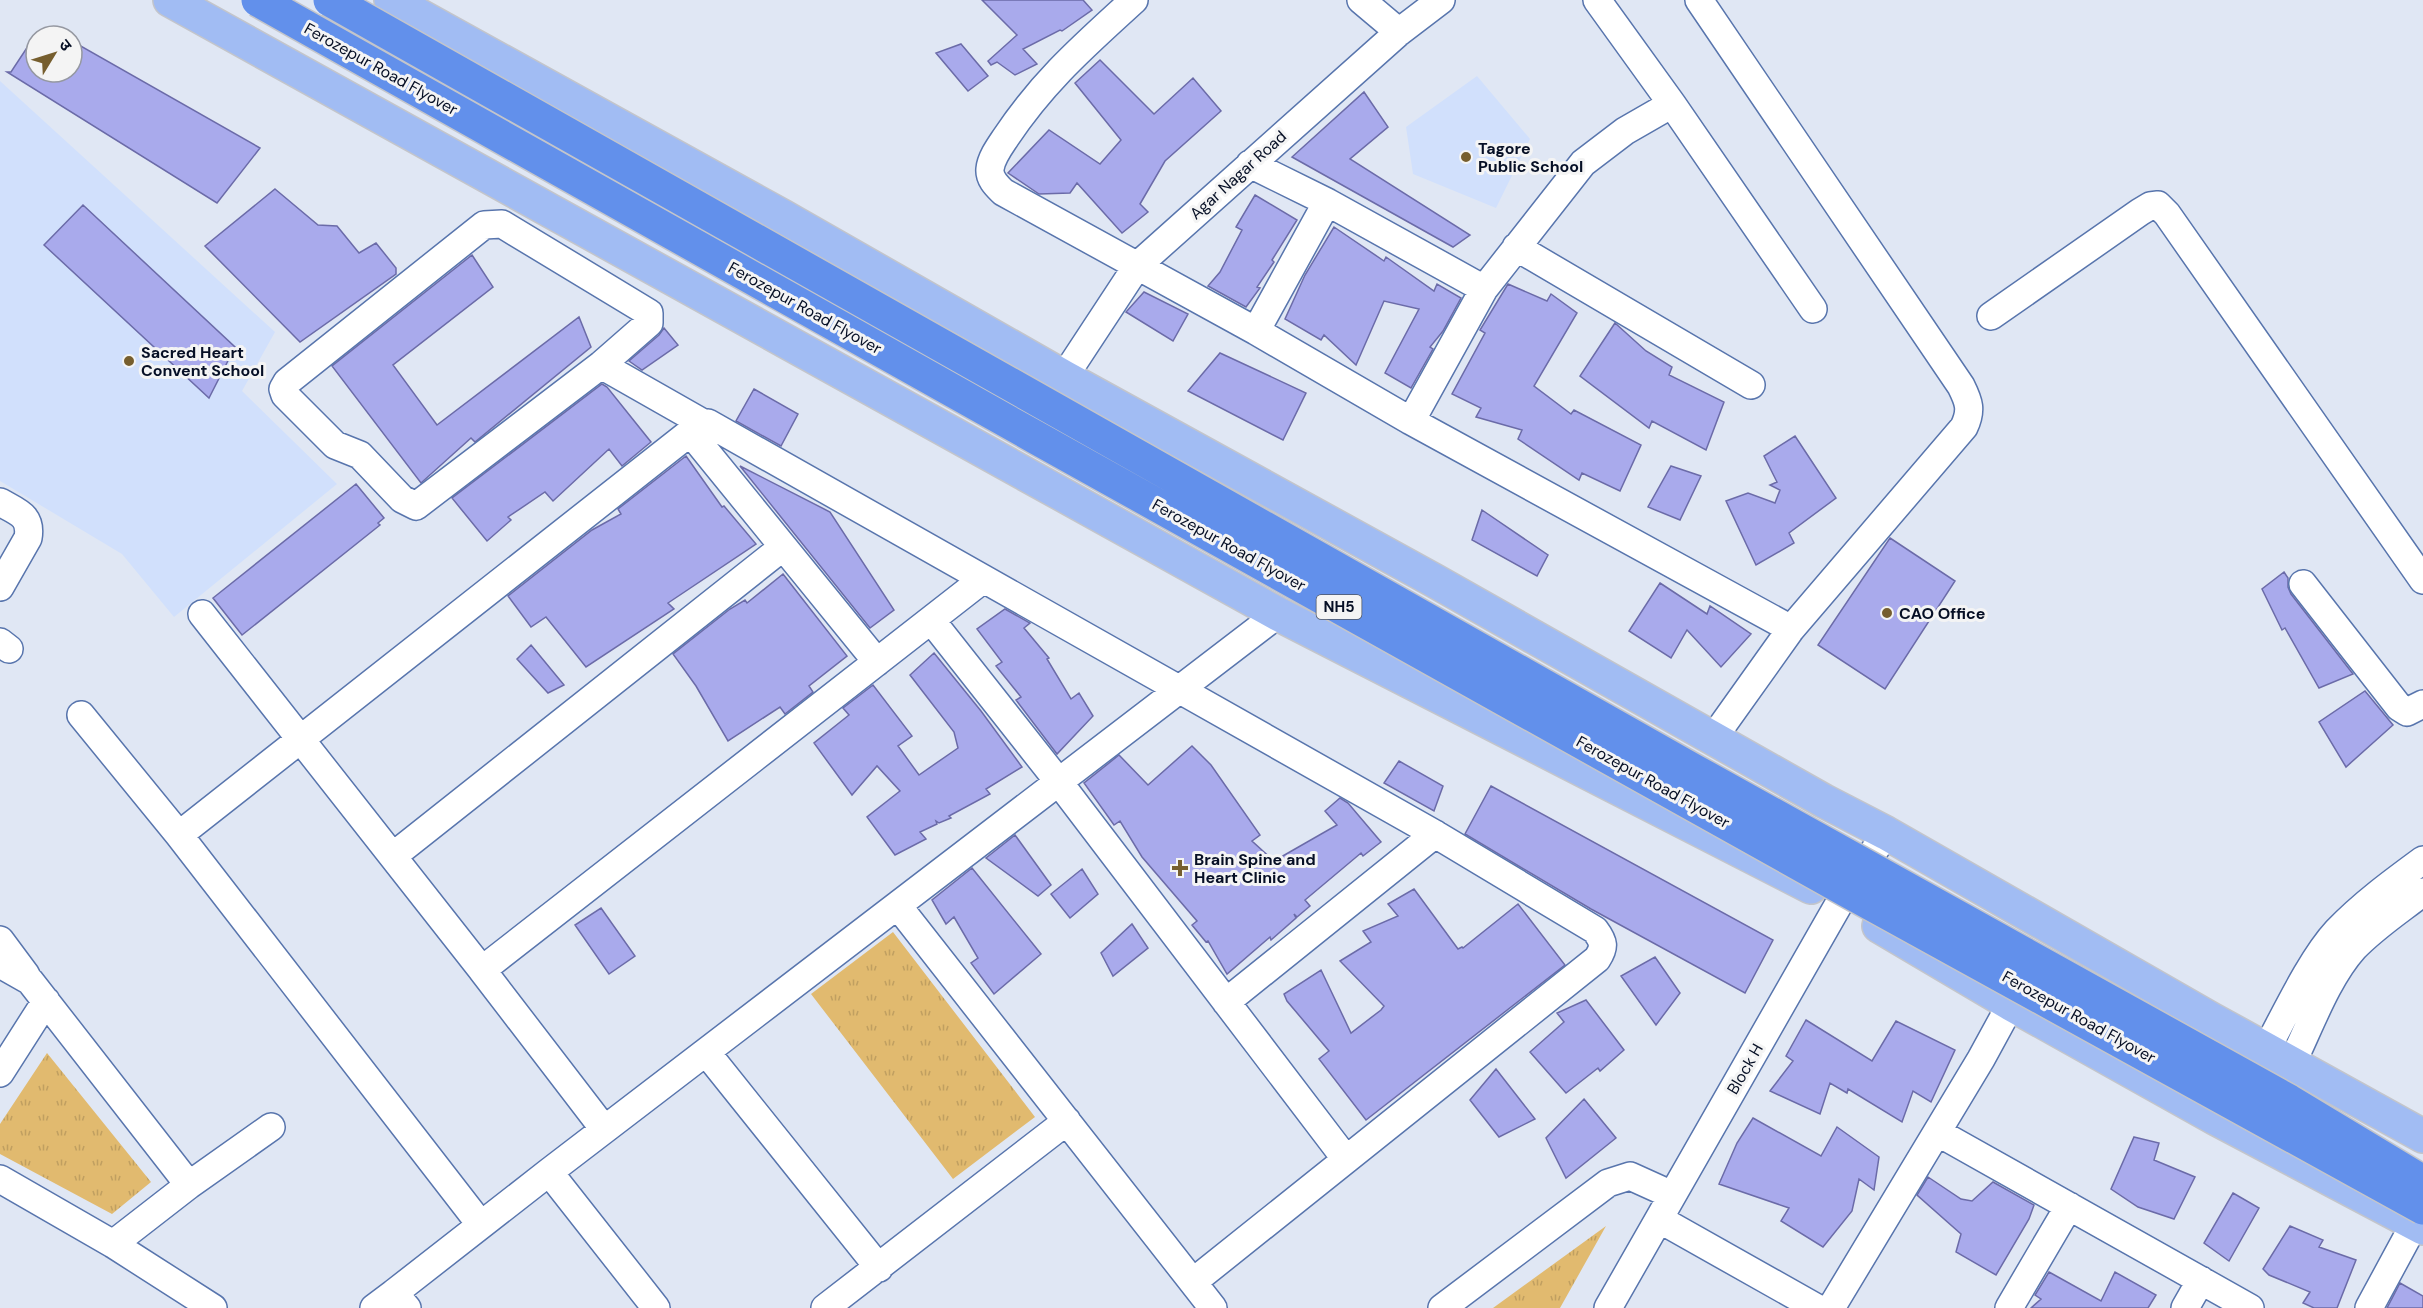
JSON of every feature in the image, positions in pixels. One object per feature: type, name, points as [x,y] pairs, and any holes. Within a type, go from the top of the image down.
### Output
[{"type":"highway","name":"Ferozepur Road Flyover","points":[[258,0],[2420,1220]]},
{"type":"highway","name":"Ferozepur Road Flyover","points":[[330,0],[1682,765],[2278,1095],[2423,1182]]},
{"type":"main road","points":[[170,0],[1278,614],[1840,902],[2011,1004],[2215,1118],[2420,1220]]},
{"type":"main road","points":[[391,0],[418,9],[1064,377],[1714,737],[1824,801],[1886,833],[2423,1136]]},
{"type":"street","points":[[1134,0],[1058,70],[1027,105],[997,150],[990,169],[993,181],[1004,192],[1256,331],[1411,421],[1791,629]]},
{"type":"street","points":[[1361,0],[1399,32]]},
{"type":"street","name":"Agar Nagar Road","points":[[1064,377],[1137,267],[1399,32],[1441,0]]},
{"type":"street","points":[[1597,0],[1672,104],[1813,309]]},
{"type":"street","points":[[1699,0],[1961,386],[1969,402],[1970,414],[1964,427],[1791,629],[1714,737]]},
{"type":"street","points":[[1411,421],[1484,289],[1583,163],[1605,144],[1672,104]]},
{"type":"street","points":[[1250,164],[1328,202],[1484,289]]},
{"type":"street","points":[[1256,331],[1328,202]]},
{"type":"street","points":[[1991,316],[2140,212],[2150,206],[2158,206],[2167,214],[2423,580]]},
{"type":"street","points":[[493,224],[502,224],[649,313],[649,323],[601,365],[416,506],[402,499],[360,454],[335,445],[285,395],[283,389],[287,382],[484,225],[493,224]]},
{"type":"street","points":[[1516,247],[1751,385]]},
{"type":"street","points":[[601,365],[697,427],[783,547],[876,662]]},
{"type":"street","points":[[178,835],[697,427],[708,423],[982,580],[1435,834],[1596,930],[1603,941],[1603,950],[1597,959],[1193,1282]]},
{"type":"street","points":[[0,502],[25,517],[30,530],[28,538],[0,587]]},
{"type":"street","points":[[393,856],[783,547]]},
{"type":"street","points":[[482,970],[982,580]]},
{"type":"street","points":[[2303,584],[2399,707],[2407,712],[2423,704]]},
{"type":"street","points":[[202,614],[604,1129]]},
{"type":"street","points":[[392,1303],[481,1225],[604,1129],[1278,614]]},
{"type":"street","points":[[931,620],[1058,781],[1346,1158]]},
{"type":"street","points":[[81,715],[178,835],[481,1225]]},
{"type":"street","name":"Block H","points":[[1608,1308],[1840,902],[1886,833]]},
{"type":"street","points":[[1226,1002],[1435,834]]},
{"type":"street","points":[[2279,1056],[2312,967],[2336,932],[2370,900],[2423,860]]},
{"type":"street","points":[[2279,1056],[2354,949],[2423,892]]},
{"type":"street","points":[[898,906],[1213,1308]]},
{"type":"street","points":[[0,940],[189,1185]]},
{"type":"street","points":[[0,964],[38,991]]},
{"type":"street","points":[[0,1073],[38,991]]},
{"type":"street","points":[[1831,1308],[1981,1059],[2011,1004]]},
{"type":"street","points":[[706,1052],[879,1268]]},
{"type":"street","points":[[825,1308],[1067,1121]]},
{"type":"street","points":[[113,1244],[189,1185],[271,1127]]},
{"type":"street","points":[[1937,1132],[2250,1308]]},
{"type":"street","points":[[549,1172],[656,1308]]},
{"type":"street","points":[[1442,1308],[1608,1183],[1630,1176],[1672,1195]]},
{"type":"street","points":[[0,1179],[113,1244],[213,1308]]},
{"type":"street","points":[[2009,1308],[2068,1206]]},
{"type":"street","points":[[1659,1219],[1817,1308]]},
{"type":"street","points":[[2369,1308],[2420,1220]]},
{"type":"street","points":[[2185,1308],[2201,1281]]},
{"type":"shaded area","name":"Tagore Public School","points":[[1477,76],[1530,139],[1496,208],[1413,174],[1406,127]]},
{"type":"shaded area","name":"Sacred Heart Convent School","points":[[0,81],[275,332],[242,391],[337,484],[174,617],[122,554],[0,481]]},
{"type":"green space","points":[[893,932],[1035,1117],[953,1179],[811,994]]},
{"type":"green space","points":[[47,1053],[151,1182],[112,1214],[0,1154],[0,1124]]},
{"type":"green space","points":[[1606,1226],[1560,1308],[1493,1308]]},
{"type":"building","points":[[982,0],[1083,0],[1092,10],[1062,31],[1023,49],[1037,64],[1015,75],[997,62],[991,65],[988,61],[1017,35]]},
{"type":"building","points":[[961,44],[988,76],[968,91],[936,53]]},
{"type":"building","points":[[84,48],[260,148],[217,203],[26,84],[84,84]]},
{"type":"building","points":[[24,52],[24,83],[7,72],[11,72]]},
{"type":"building","points":[[1100,60],[1154,114],[1193,78],[1221,111],[1165,161],[1140,204],[1148,212],[1122,233],[1077,183],[1070,193],[1039,194],[1008,173],[1049,130],[1100,164],[1121,140],[1075,83]]},
{"type":"building","points":[[1364,92],[1388,127],[1350,159],[1470,235],[1453,247],[1292,157]]},
{"type":"building","points":[[275,189],[318,225],[337,226],[359,253],[376,243],[396,268],[396,274],[300,342],[205,246]]},
{"type":"building","points":[[1255,195],[1297,220],[1257,287],[1260,288],[1246,307],[1208,286],[1220,272],[1242,230],[1236,227]]},
{"type":"building","points":[[83,205],[235,347],[209,398],[44,245]]},
{"type":"building","points":[[1334,227],[1384,261],[1386,257],[1434,291],[1437,284],[1461,298],[1443,331],[1430,347],[1433,349],[1411,388],[1385,373],[1419,309],[1384,301],[1356,365],[1324,335],[1321,340],[1285,319],[1305,275]]},
{"type":"building","points":[[472,255],[493,287],[393,365],[437,425],[579,317],[591,347],[475,442],[471,438],[421,483],[332,366]]},
{"type":"building","points":[[1508,284],[1547,301],[1551,294],[1577,313],[1534,386],[1571,414],[1574,410],[1641,445],[1620,491],[1582,473],[1579,480],[1518,439],[1522,430],[1476,417],[1481,408],[1452,394],[1485,333],[1480,330]]},
{"type":"building","points":[[1144,292],[1188,314],[1173,341],[1126,312]]},
{"type":"building","points":[[1615,323],[1646,351],[1672,367],[1669,375],[1724,402],[1706,450],[1652,421],[1649,428],[1580,376]]},
{"type":"building","points":[[664,328],[678,345],[642,370],[629,361],[659,335]]},
{"type":"building","points":[[1220,353],[1306,393],[1283,440],[1188,391]]},
{"type":"building","points":[[602,384],[607,387],[651,442],[622,466],[609,449],[553,501],[545,492],[508,517],[511,520],[487,541],[452,498]]},
{"type":"building","points":[[754,389],[798,414],[781,446],[736,421]]},
{"type":"building","points":[[1795,436],[1836,498],[1789,533],[1794,543],[1756,565],[1726,501],[1748,493],[1775,503],[1780,490],[1770,485],[1777,482],[1764,456]]},
{"type":"building","points":[[686,456],[722,507],[724,506],[756,544],[668,603],[674,609],[586,667],[546,617],[531,627],[508,596],[592,530],[621,514],[618,509]]},
{"type":"building","points":[[740,466],[830,512],[894,610],[870,628]]},
{"type":"building","points":[[1671,466],[1701,476],[1680,520],[1648,507]]},
{"type":"building","points":[[356,484],[384,518],[378,523],[380,525],[242,635],[213,598]]},
{"type":"building","points":[[1482,510],[1548,555],[1537,576],[1472,540]]},
{"type":"building","name":"CAO Office","points":[[1890,538],[1955,581],[1885,689],[1818,645]]},
{"type":"building","points":[[2284,572],[2288,578],[2291,594],[2353,674],[2319,688],[2285,628],[2282,630],[2262,589]]},
{"type":"building","points":[[783,574],[847,656],[809,686],[813,692],[785,714],[780,707],[728,741],[696,686],[673,654],[730,609],[745,600],[747,603]]},
{"type":"building","points":[[1660,583],[1707,614],[1710,606],[1751,634],[1721,667],[1687,630],[1671,658],[1629,631]]},
{"type":"building","points":[[1005,609],[1030,623],[1024,628],[1049,658],[1047,659],[1071,699],[1079,693],[1093,716],[1057,754],[1016,700],[1021,697],[996,666],[1002,662],[977,629]]},
{"type":"building","points":[[531,645],[564,685],[548,693],[517,659]]},
{"type":"building","points":[[934,653],[1022,767],[986,789],[990,794],[949,816],[951,818],[939,823],[936,821],[937,824],[920,832],[926,839],[895,855],[867,817],[900,791],[877,766],[852,795],[814,743],[849,715],[843,708],[873,685],[912,736],[898,746],[919,775],[958,748],[954,732],[910,675]]},
{"type":"building","points":[[2365,691],[2393,725],[2346,767],[2319,722]]},
{"type":"building","points":[[1192,746],[1211,765],[1260,835],[1252,841],[1274,861],[1337,825],[1325,811],[1340,798],[1348,803],[1381,842],[1363,856],[1361,853],[1305,900],[1310,906],[1297,917],[1294,914],[1296,918],[1227,974],[1208,941],[1206,942],[1192,925],[1197,921],[1142,857],[1120,821],[1114,825],[1084,783],[1119,755],[1148,785]]},
{"type":"building","points":[[1399,761],[1443,786],[1434,811],[1384,783]]},
{"type":"building","points":[[1491,786],[1773,940],[1745,993],[1591,909],[1465,834]]},
{"type":"building","points":[[1015,835],[1051,885],[1038,896],[986,858]]},
{"type":"building","points":[[972,868],[1041,954],[994,994],[971,963],[978,958],[954,917],[946,924],[932,900]]},
{"type":"building","points":[[1082,869],[1098,894],[1070,918],[1051,894]]},
{"type":"building","points":[[1414,889],[1458,949],[1463,948],[1518,904],[1565,965],[1366,1120],[1319,1059],[1329,1051],[1287,1001],[1284,994],[1321,970],[1351,1033],[1381,1010],[1384,1006],[1340,961],[1371,942],[1363,931],[1398,916],[1388,904]]},
{"type":"building","points":[[601,908],[635,956],[609,974],[575,925]]},
{"type":"building","points":[[1132,924],[1148,948],[1113,976],[1101,953]]},
{"type":"building","points":[[1655,957],[1680,993],[1656,1025],[1621,976]]},
{"type":"building","points":[[1586,1000],[1624,1050],[1600,1071],[1598,1068],[1566,1093],[1530,1052],[1564,1022],[1557,1013]]},
{"type":"building","points":[[1806,1020],[1872,1061],[1896,1021],[1955,1050],[1931,1102],[1913,1091],[1902,1122],[1848,1089],[1847,1093],[1830,1083],[1820,1114],[1770,1091],[1793,1061],[1786,1056]]},
{"type":"building","points":[[1496,1069],[1535,1119],[1499,1137],[1470,1100]]},
{"type":"building","points":[[1584,1099],[1616,1138],[1566,1178],[1546,1138]]},
{"type":"building","points":[[1753,1118],[1821,1156],[1837,1127],[1879,1157],[1874,1190],[1859,1179],[1852,1211],[1823,1247],[1781,1221],[1789,1208],[1719,1184],[1737,1143]]},
{"type":"building","points":[[2134,1137],[2159,1143],[2154,1160],[2195,1177],[2174,1219],[2138,1207],[2111,1189]]},
{"type":"building","points":[[1928,1177],[1961,1199],[1972,1201],[1993,1182],[2034,1205],[2029,1219],[1996,1275],[1956,1252],[1961,1234],[1917,1195]]},
{"type":"building","points":[[2233,1193],[2259,1208],[2229,1261],[2204,1243]]},
{"type":"building","points":[[2290,1226],[2323,1240],[2319,1247],[2356,1260],[2337,1308],[2314,1308],[2303,1303],[2310,1292],[2269,1275],[2263,1269]]},
{"type":"building","points":[[2049,1272],[2101,1301],[2115,1272],[2156,1295],[2148,1308],[2031,1308],[2041,1299],[2035,1295]]},
{"type":"building","points":[[2400,1283],[2423,1296],[2423,1308],[2387,1308]]},
{"type":"place","name":"Tagore Public School","points":[[1466,157]]},
{"type":"place","name":"Sacred Heart Convent School","points":[[129,361]]},
{"type":"place","name":"CAO Office","points":[[1887,613]]},
{"type":"place","name":"Brain Spine and Heart Clinic","points":[[1180,868]]}]
